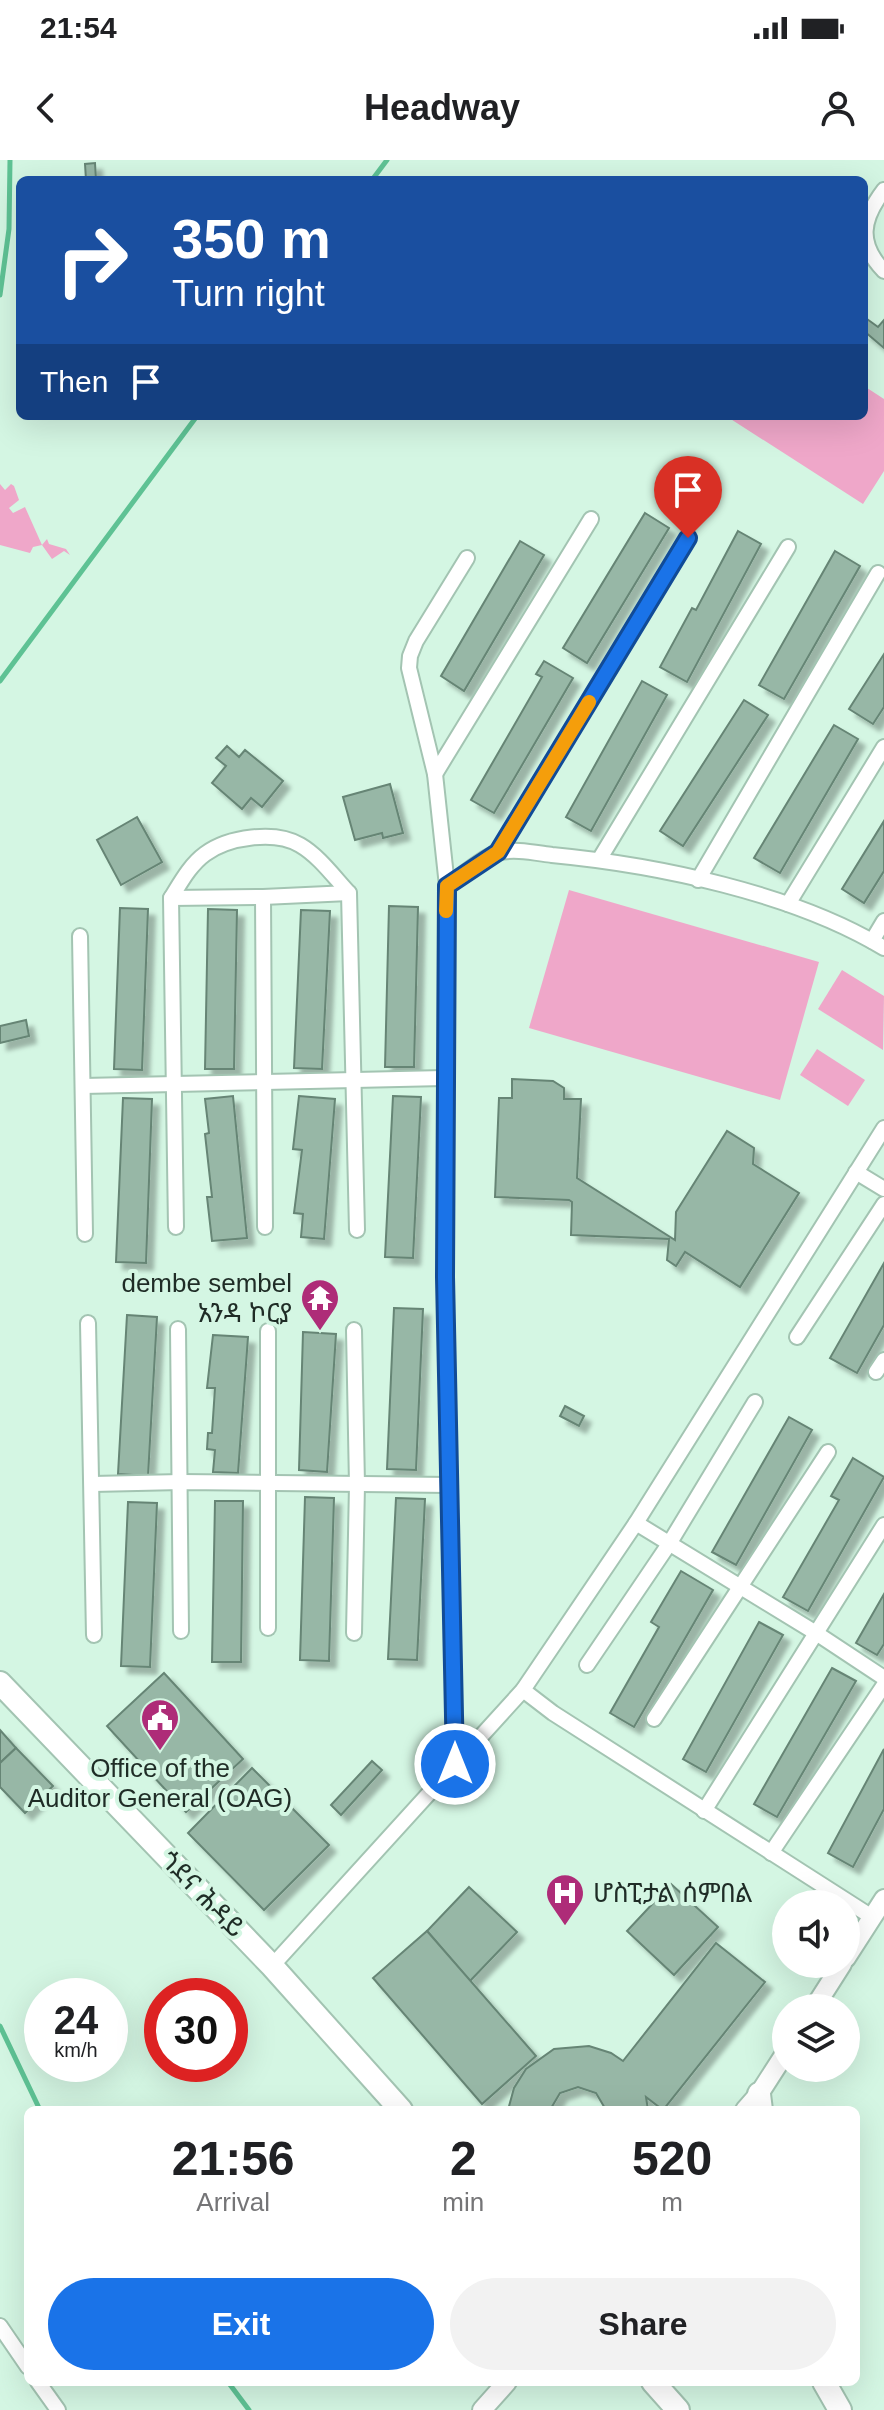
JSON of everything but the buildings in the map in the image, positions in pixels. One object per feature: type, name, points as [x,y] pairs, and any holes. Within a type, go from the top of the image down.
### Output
[{"type":"main road","name":"ጎደና ሕዳይ","points":[[0,1683],[272,1966],[397,2106]]},
{"type":"main road","points":[[657,2386],[678,2410]]},
{"type":"main road","points":[[826,2386],[840,2410]]},
{"type":"street","points":[[868,217],[884,190]]},
{"type":"street","points":[[868,247],[884,271]]},
{"type":"street","points":[[435,774],[591,519]]},
{"type":"street","points":[[447,886],[498,852],[688,538]]},
{"type":"street","points":[[599,860],[788,547]]},
{"type":"street","points":[[455,1764],[444,1078],[447,886],[435,774],[409,668],[416,641],[467,558]]},
{"type":"street","points":[[698,880],[878,573]]},
{"type":"street","points":[[788,904],[884,747]]},
{"type":"street","points":[[176,1227],[171,898],[187,872],[206,853],[248,838],[279,838],[299,844],[349,893],[357,1230]]},
{"type":"street","points":[[498,852],[599,860],[698,880],[788,904],[878,944],[884,921]]},
{"type":"street","points":[[171,898],[349,893]]},
{"type":"street","points":[[263,897],[265,1227]]},
{"type":"street","points":[[80,936],[85,1234]]},
{"type":"street","points":[[83,1086],[444,1078]]},
{"type":"street","points":[[272,1966],[523,1690],[636,1523],[884,1128]]},
{"type":"street","points":[[856,1172],[884,1189]]},
{"type":"street","points":[[797,1337],[884,1204]]},
{"type":"street","points":[[88,1323],[94,1635]]},
{"type":"street","points":[[178,1329],[181,1631]]},
{"type":"street","points":[[354,1330],[357,1485],[354,1633]]},
{"type":"street","points":[[268,1331],[268,1628]]},
{"type":"street","points":[[587,1665],[669,1544],[755,1402]]},
{"type":"street","points":[[654,1719],[828,1452]]},
{"type":"street","points":[[93,1484],[449,1485]]},
{"type":"street","points":[[636,1523],[884,1678]]},
{"type":"street","points":[[704,1811],[884,1525]]},
{"type":"street","points":[[771,1853],[884,1685]]},
{"type":"street","points":[[523,1690],[553,1713],[872,1917]]},
{"type":"street","points":[[860,1936],[884,1899]]},
{"type":"street","points":[[755,2105],[772,2076]]},
{"type":"street","points":[[0,2326],[24,2361]]},
{"type":"street","points":[[41,2386],[58,2410]]},
{"type":"street","points":[[482,2410],[503,2386]]},
{"type":"shaded area","points":[[868,389],[884,399],[884,471],[863,504],[732,420],[868,420]]},
{"type":"shaded area","points":[[0,484],[5,490],[11,484],[14,486],[19,500],[9,508],[13,513],[25,507],[42,545],[33,547],[30,553],[0,545]]},
{"type":"shaded area","points":[[47,539],[49,544],[66,549],[70,555],[64,551],[52,559],[42,545]]},
{"type":"shaded area","points":[[569,890],[819,962],[780,1100],[529,1028]]},
{"type":"shaded area","points":[[842,970],[884,996],[883,1050],[818,1009]]},
{"type":"shaded area","points":[[817,1049],[865,1080],[848,1106],[800,1075]]},
{"type":"waterway","points":[[0,295],[9,229],[10,160]]},
{"type":"waterway","points":[[375,176],[387,160]]},
{"type":"waterway","points":[[0,681],[194,420]]},
{"type":"waterway","points":[[0,2026],[38,2106]]},
{"type":"waterway","points":[[231,2386],[249,2410]]},
{"type":"slow traffic","points":[[446,911],[447,886],[498,852],[589,702]]},
{"type":"place","name":"dembe sembel አንዳ ኮርያ","points":[[320,1332]]},
{"type":"place","name":"Office of the Auditor General (OAG)","points":[[160,1752]]},
{"type":"place","name":"ሆስፒታል ሰምበል","points":[[565,1927]]},
{"type":"route","points":[[455,1764],[445,1277],[447,886],[498,852],[688,538]]}]
